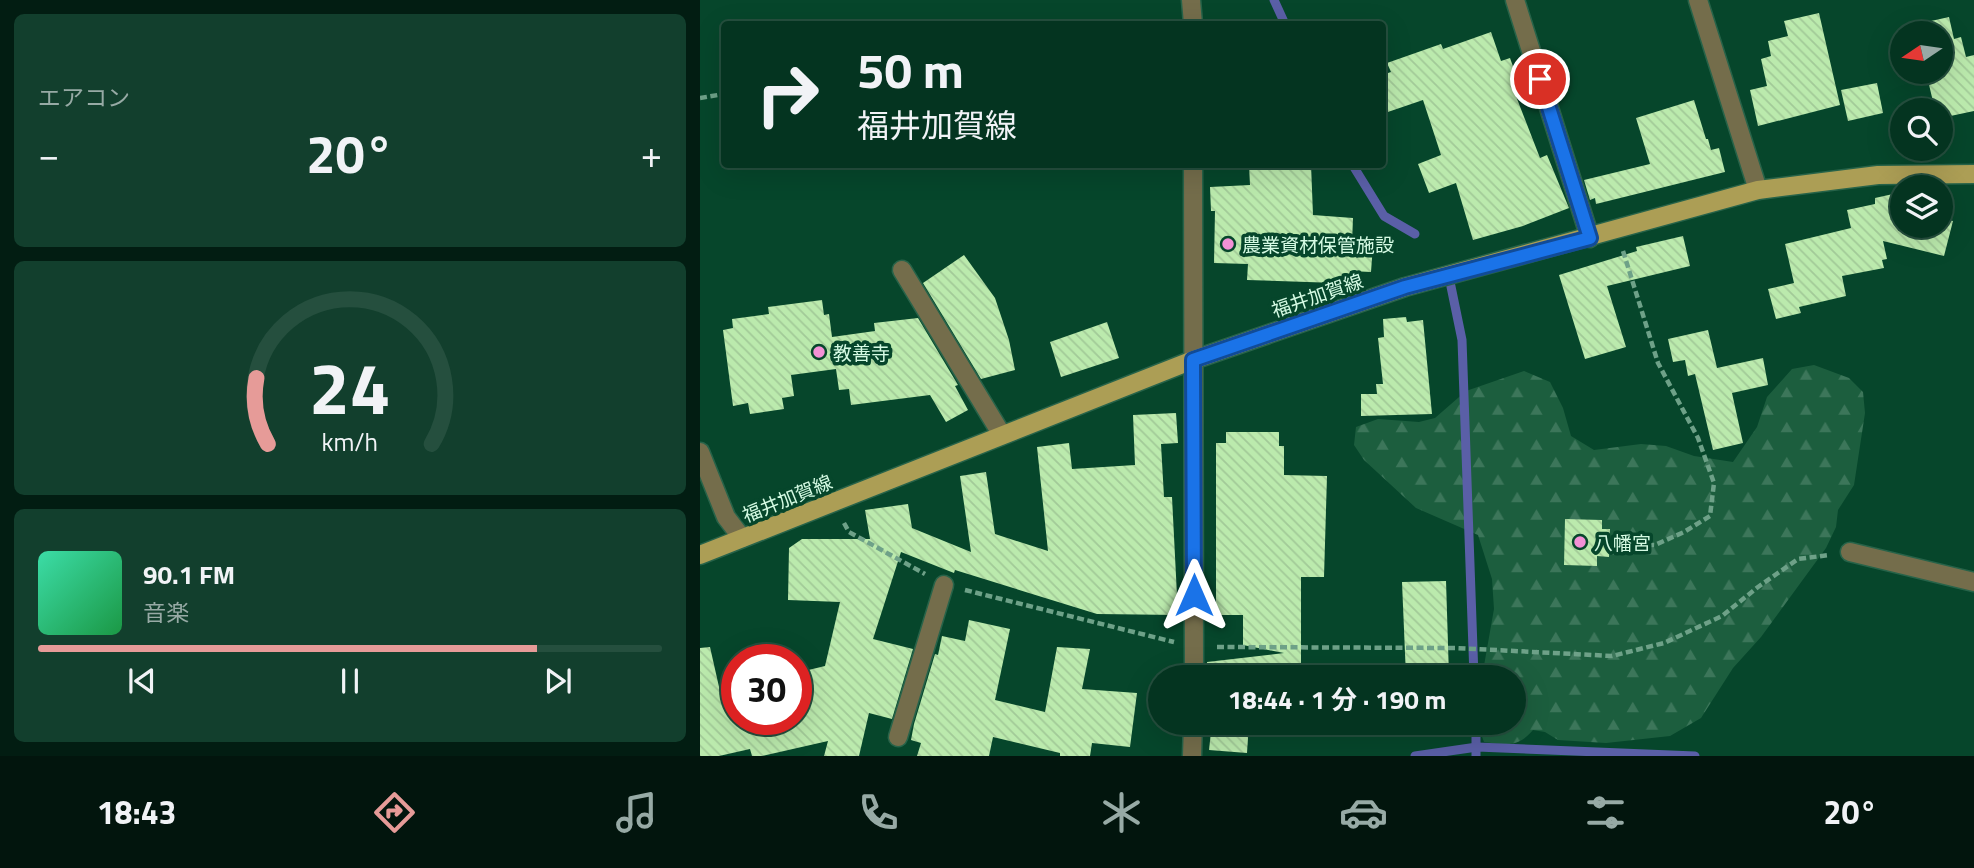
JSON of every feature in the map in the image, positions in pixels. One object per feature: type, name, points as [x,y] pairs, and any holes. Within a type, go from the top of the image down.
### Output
[{"type":"main road","name":"福井加賀線","points":[[700,555],[1193,360],[1405,287],[1758,190],[1878,175],[1974,173]]},
{"type":"street","points":[[1191,0],[1193,21]]},
{"type":"street","points":[[1515,0],[1590,238]]},
{"type":"street","points":[[1698,0],[1758,190]]},
{"type":"street","points":[[1193,168],[1194,665]]},
{"type":"street","points":[[902,270],[1002,435]]},
{"type":"street","points":[[700,452],[726,517],[742,538]]},
{"type":"street","points":[[1850,552],[1974,582]]},
{"type":"street","points":[[898,737],[944,585]]},
{"type":"street","points":[[1192,756],[1193,735]]},
{"type":"path","points":[[700,98],[721,94]]},
{"type":"path","points":[[1617,230],[1658,363],[1698,438],[1714,483],[1710,516],[1655,545],[1633,544]]},
{"type":"path","points":[[832,502],[849,532],[944,585],[1195,647],[1456,648],[1612,656],[1664,643],[1722,616],[1798,559],[1850,552]]},
{"type":"green space","points":[[1814,365],[1849,378],[1863,392],[1865,413],[1854,485],[1838,510],[1836,527],[1826,548],[1761,637],[1733,668],[1701,718],[1670,736],[1606,743],[1558,740],[1545,732],[1533,730],[1522,740],[1516,742],[1484,742],[1481,735],[1526,735],[1526,665],[1484,665],[1494,609],[1492,579],[1478,535],[1416,508],[1364,460],[1354,445],[1356,427],[1378,419],[1419,422],[1435,418],[1466,391],[1524,371],[1550,382],[1563,408],[1571,436],[1594,450],[1641,444],[1666,446],[1694,456],[1733,462],[1757,427],[1767,397],[1792,369]]},
{"type":"building","points":[[1819,13],[1840,105],[1758,126],[1750,90],[1767,86],[1761,59],[1771,56],[1768,41],[1788,36],[1784,21]]},
{"type":"building","points":[[1949,17],[1950,21],[1931,21]]},
{"type":"building","points":[[1491,32],[1501,61],[1510,58],[1521,89],[1514,91],[1540,158],[1547,155],[1569,208],[1523,226],[1473,240],[1456,183],[1429,193],[1418,164],[1441,155],[1423,100],[1386,113],[1386,74],[1391,72],[1387,63],[1441,44],[1443,49]]},
{"type":"building","points":[[1953,35],[1954,39],[1961,37],[1966,57],[1974,55],[1974,111],[1953,115],[1953,98],[1932,98],[1929,84],[1953,84]]},
{"type":"building","points":[[1877,83],[1883,113],[1848,121],[1841,90]]},
{"type":"building","points":[[1694,100],[1706,139],[1711,150],[1719,148],[1725,172],[1596,204],[1595,198],[1590,200],[1584,180],[1650,164],[1636,118]]},
{"type":"building","points":[[1249,168],[1311,168],[1313,215],[1353,218],[1352,243],[1373,245],[1371,272],[1350,271],[1350,279],[1337,279],[1337,283],[1247,280],[1248,264],[1214,263],[1215,211],[1211,211],[1210,187],[1250,185]]},
{"type":"building","points":[[1890,195],[1890,238],[1949,238],[1944,256],[1883,241],[1887,259],[1882,260],[1884,268],[1842,276],[1846,296],[1799,307],[1801,313],[1776,319],[1768,289],[1794,283],[1785,244],[1851,228],[1847,210],[1875,204],[1875,198]]},
{"type":"building","points":[[1683,236],[1690,266],[1607,286],[1626,347],[1585,359],[1559,275],[1637,251],[1636,247]]},
{"type":"building","points":[[964,255],[995,298],[1009,340],[1015,370],[981,379],[923,283]]},
{"type":"building","points":[[822,300],[824,315],[829,314],[832,337],[875,331],[874,323],[918,318],[958,385],[955,386],[968,410],[946,422],[930,395],[851,405],[849,389],[839,390],[836,369],[791,375],[794,396],[782,398],[784,409],[750,414],[748,403],[733,406],[723,330],[733,328],[732,319],[769,314],[768,307]]},
{"type":"building","points":[[1406,317],[1407,322],[1423,320],[1432,414],[1361,416],[1361,394],[1377,394],[1376,384],[1383,384],[1378,338],[1384,337],[1383,319]]},
{"type":"building","points":[[1107,322],[1119,358],[1061,377],[1050,342]]},
{"type":"building","points":[[1708,330],[1717,368],[1763,358],[1768,385],[1732,393],[1743,443],[1713,450],[1695,374],[1688,376],[1685,360],[1673,362],[1668,339]]},
{"type":"building","points":[[1176,413],[1178,443],[1161,444],[1164,497],[1172,497],[1178,615],[1097,614],[955,570],[954,573],[901,552],[873,639],[913,649],[892,719],[869,713],[859,756],[824,756],[828,741],[762,756],[752,756],[750,749],[719,756],[700,756],[700,648],[710,647],[721,696],[721,735],[812,735],[812,669],[825,666],[840,602],[788,600],[789,548],[802,539],[870,539],[865,510],[908,504],[912,528],[971,552],[960,476],[986,472],[995,534],[1048,551],[1037,447],[1069,443],[1072,469],[1135,465],[1133,415]]},
{"type":"building","points":[[1226,432],[1279,432],[1279,446],[1284,446],[1284,475],[1327,476],[1324,577],[1301,577],[1301,665],[1207,665],[1207,662],[1284,653],[1243,645],[1243,615],[1216,615],[1216,443],[1226,443]]},
{"type":"building","points":[[1565,519],[1602,520],[1602,529],[1610,529],[1609,557],[1597,556],[1597,566],[1564,565]]},
{"type":"building","points":[[1446,581],[1449,665],[1405,665],[1402,582]]},
{"type":"building","points":[[969,620],[1010,629],[995,700],[1045,712],[1057,647],[1090,649],[1082,689],[1137,693],[1130,747],[1092,743],[1090,756],[1060,756],[1060,753],[993,737],[989,756],[917,756],[921,743],[911,740],[935,654],[938,655],[942,636],[965,641]]},
{"type":"building","points":[[1211,735],[1248,735],[1247,753],[1209,750]]},
{"type":"waterway","points":[[1274,0],[1284,21]]},
{"type":"waterway","points":[[1354,168],[1384,216],[1415,234]]},
{"type":"waterway","points":[[1448,272],[1462,340],[1474,665]]},
{"type":"waterway","points":[[1476,735],[1476,756]]},
{"type":"waterway","points":[[1415,756],[1477,747],[1695,756]]},
{"type":"place","name":"農業資材保管施設","points":[[1228,244]]},
{"type":"place","name":"教善寺","points":[[819,352]]},
{"type":"place","name":"八幡宮","points":[[1580,542]]},
{"type":"route","points":[[1194,595],[1193,360],[1405,287],[1590,238],[1540,79]]}]
